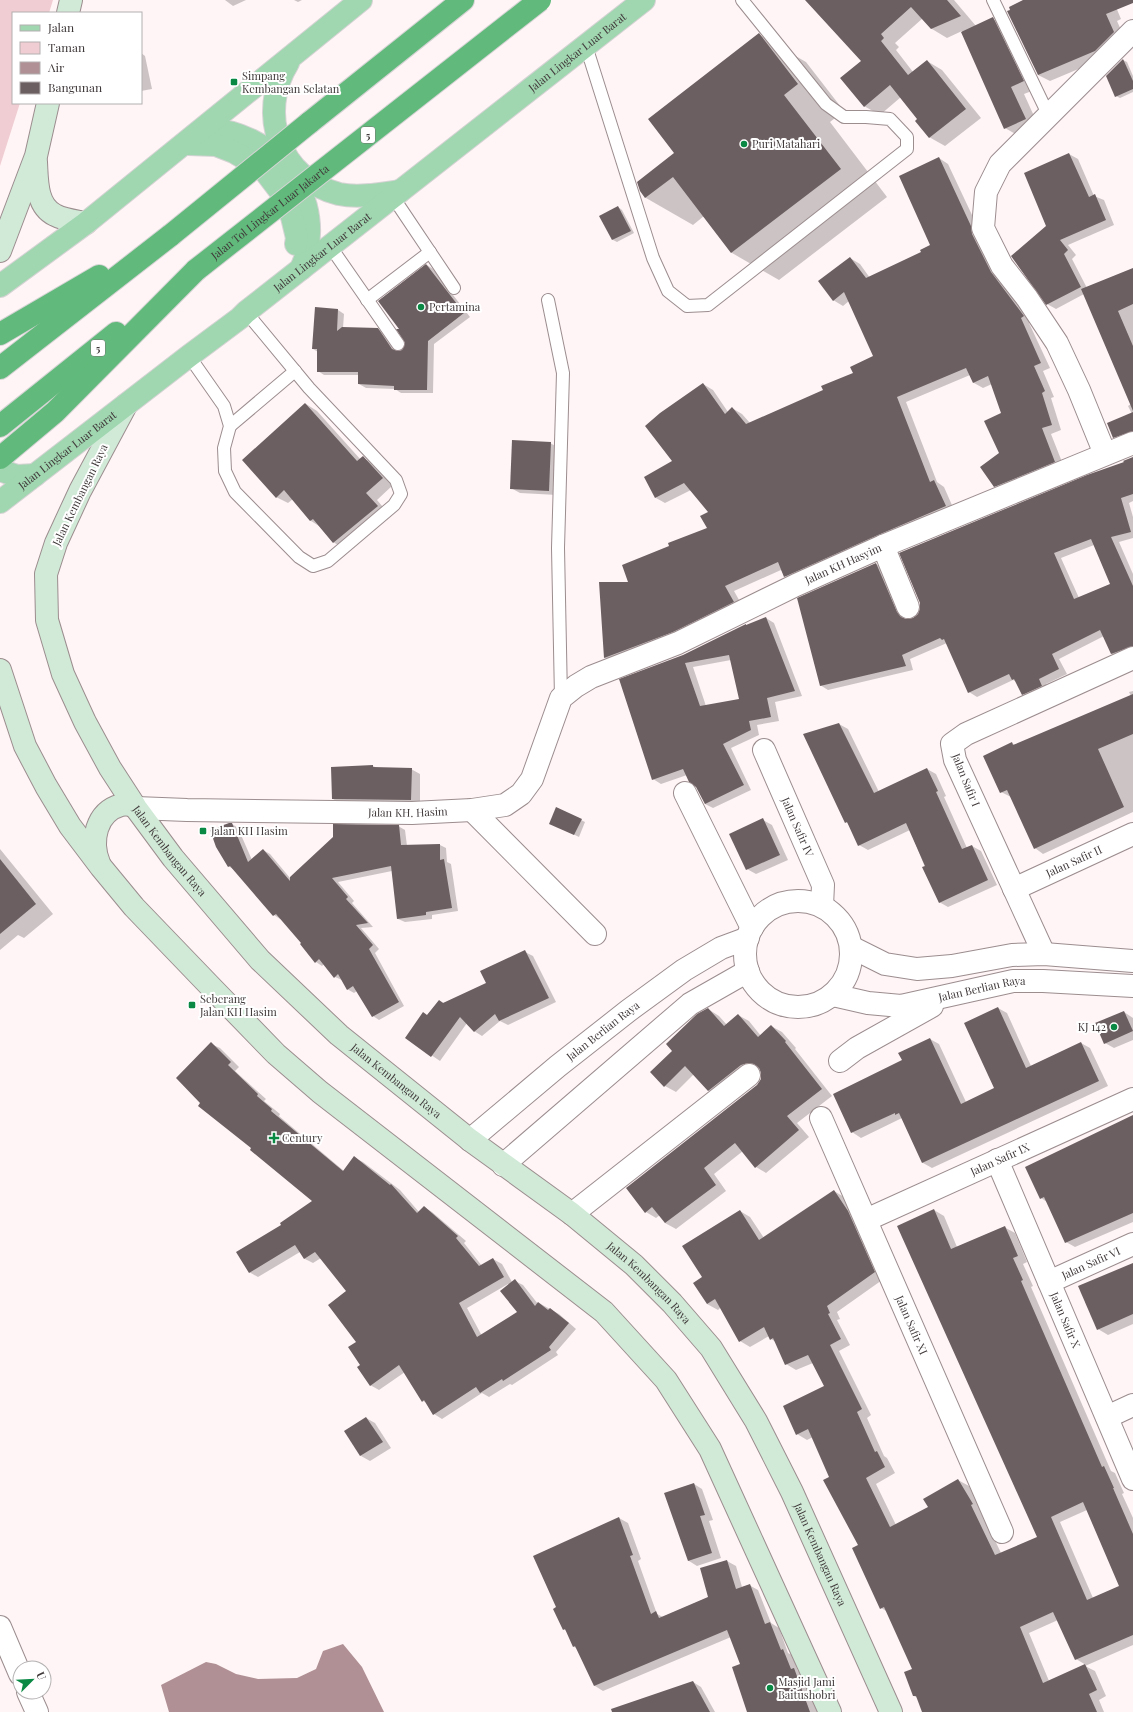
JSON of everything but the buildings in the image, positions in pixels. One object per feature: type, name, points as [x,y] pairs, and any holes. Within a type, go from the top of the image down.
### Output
[{"type":"highway","points":[[0,368],[171,235],[463,0]]},
{"type":"highway","name":"Jalan Tol Lingkar Luar Jakarta","points":[[0,426],[540,0]]},
{"type":"highway","points":[[0,334],[171,235]]},
{"type":"highway","points":[[0,458],[54,412],[196,270]]},
{"type":"main road","points":[[68,12],[71,0]]},
{"type":"main road","points":[[0,286],[86,223],[361,0]]},
{"type":"main road","name":"Jalan Lingkar Luar Barat","points":[[0,502],[240,318],[644,0]]},
{"type":"main road","points":[[290,59],[281,73],[275,90],[273,106],[274,123],[278,140],[285,155],[296,169],[323,189],[339,194],[356,196],[396,194]]},
{"type":"main road","points":[[0,251],[36,156],[48,104]]},
{"type":"main road","points":[[232,106],[207,130],[238,134],[261,144],[280,160],[295,180],[303,197],[309,230],[307,252],[301,269]]},
{"type":"main road","points":[[185,144],[216,145],[234,152],[264,170],[280,191],[292,217],[297,238],[283,283]]},
{"type":"main road","points":[[36,156],[38,187],[43,205],[55,215],[86,223]]},
{"type":"main road","name":"Jalan Kembangan Raya","points":[[126,405],[80,491],[56,542],[46,574],[47,620],[63,674],[85,722],[110,768],[135,806],[173,858],[260,960],[339,1035],[470,1140],[572,1214],[634,1264],[672,1303],[711,1348],[756,1421],[785,1478],[891,1712]]},
{"type":"main road","points":[[0,470],[17,476],[35,475]]},
{"type":"main road","points":[[0,670],[24,746],[46,786],[70,826],[134,907],[276,1054],[320,1092],[604,1312],[666,1380],[710,1450],[830,1712]]},
{"type":"main road","points":[[101,867],[96,854],[96,829],[106,812],[122,805],[135,806]]},
{"type":"street","points":[[1105,454],[1079,390],[1057,344],[1027,298],[1002,266],[982,228],[986,192],[1000,164],[1048,114],[1133,31]]},
{"type":"street","name":"Jalan KH Hasyim","points":[[561,698],[576,686],[591,677],[678,643],[796,585],[883,546],[1133,443]]},
{"type":"street","points":[[883,546],[908,607]]},
{"type":"street","name":"Jalan Safir I","points":[[1044,954],[955,760],[952,744],[966,734],[1133,658]]},
{"type":"street","name":"Jalan KH. Hasim","points":[[135,806],[187,810],[412,813],[472,810],[505,805],[521,794],[532,779],[561,698]]},
{"type":"street","name":"Jalan Safir IV","points":[[764,750],[823,885],[822,906]]},
{"type":"street","points":[[685,792],[750,933]]},
{"type":"street","points":[[472,810],[595,934]]},
{"type":"street","name":"Jalan Safir II","points":[[1014,888],[1133,834]]},
{"type":"street","points":[[796,901],[809,902],[822,906],[836,917],[846,930],[851,947],[850,965],[844,981],[833,995],[815,1005],[794,1008],[774,1002],[758,989],[748,971],[745,949],[750,933],[765,913],[783,903],[796,901]]},
{"type":"street","name":"Jalan Berlian Raya","points":[[470,1140],[558,1066],[672,979],[721,948],[750,933]]},
{"type":"street","points":[[851,947],[885,964],[917,969],[952,966],[1012,956],[1044,954],[1133,961]]},
{"type":"street","points":[[503,1165],[690,1004],[748,971]]},
{"type":"street","name":"Jalan Berlian Raya","points":[[833,995],[868,1003],[901,1006],[1013,981],[1043,981],[1133,986]]},
{"type":"street","points":[[840,1061],[857,1048],[950,995]]},
{"type":"street","points":[[572,1214],[749,1075]]},
{"type":"street","name":"Jalan Safir IX","points":[[866,1220],[1133,1099]]},
{"type":"street","name":"Jalan Safir XI","points":[[821,1118],[1002,1532]]},
{"type":"street","name":"Jalan Safir X","points":[[998,1160],[1133,1479]]},
{"type":"street","name":"Jalan Safir VI","points":[[1049,1282],[1133,1244]]},
{"type":"street","points":[[1107,1417],[1133,1405]]},
{"type":"street","points":[[0,1627],[14,1660]]},
{"type":"street","points":[[31,1700],[36,1712]]},
{"type":"lane","points":[[586,46],[653,258],[668,291],[687,306],[708,305],[907,149],[907,137],[890,119],[844,117],[826,104],[811,83],[742,0]]},
{"type":"lane","points":[[993,0],[1048,114]]},
{"type":"lane","points":[[396,194],[430,252],[454,288]]},
{"type":"lane","points":[[330,246],[398,344]]},
{"type":"lane","points":[[367,300],[430,252]]},
{"type":"lane","points":[[548,300],[563,373],[558,548],[561,698]]},
{"type":"lane","points":[[189,356],[224,406],[230,426],[224,448],[225,471],[235,492],[299,557],[312,566],[328,561],[394,505],[401,494],[396,480],[309,388],[246,312]]},
{"type":"lane","points":[[230,426],[295,371]]},
{"type":"green space","points":[[0,0],[53,0],[49,12],[12,12],[12,104],[20,104],[0,166]]},
{"type":"water","points":[[343,1644],[362,1667],[384,1712],[169,1712],[161,1685],[206,1662],[216,1664],[236,1674],[258,1679],[297,1678],[316,1669],[323,1651]]},
{"type":"place","name":"Simpang Kembangan Selatan","points":[[234,82]]},
{"type":"place","name":"Puri Matahari","points":[[744,144]]},
{"type":"place","name":"Pertamina","points":[[421,307]]},
{"type":"place","name":"Jalan KH Hasim","points":[[203,831]]},
{"type":"place","name":"Seberang Jalan KH Hasim","points":[[192,1005]]},
{"type":"place","name":"KJ 142","points":[[1114,1027]]},
{"type":"place","name":"Century","points":[[274,1138]]},
{"type":"place","name":"Masjid Jami Baitushobri","points":[[770,1688]]}]
